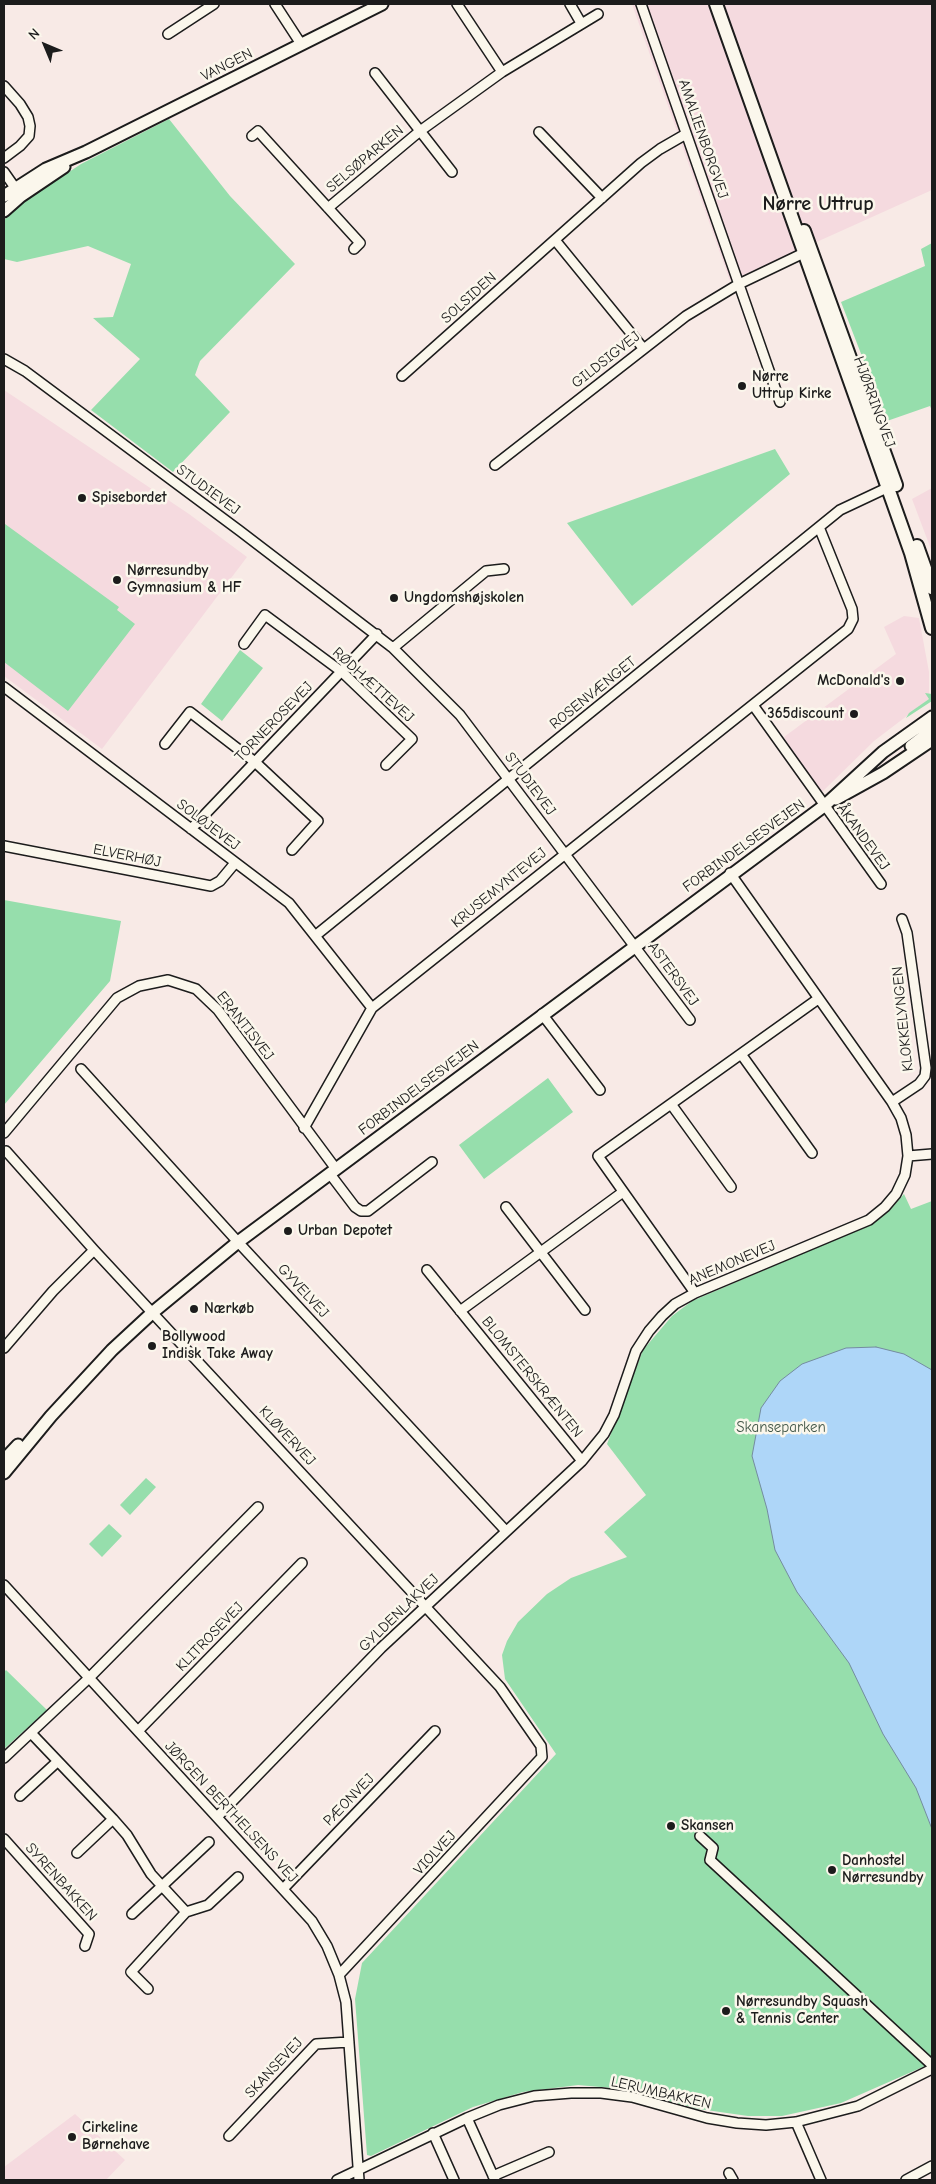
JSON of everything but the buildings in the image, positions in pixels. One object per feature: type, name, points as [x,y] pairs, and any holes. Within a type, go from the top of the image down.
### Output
[{"type":"main road","name":"HJØRRINGVEJ","points":[[717,4],[892,485],[932,588]]},
{"type":"main road","name":"HJØRRINGVEJ","points":[[892,485],[920,579],[932,628]]},
{"type":"street","points":[[168,34],[214,4]]},
{"type":"street","points":[[275,4],[301,44]]},
{"type":"street","name":"VANGEN","points":[[4,211],[18,192],[46,169],[86,152],[382,4]]},
{"type":"street","points":[[457,4],[502,72]]},
{"type":"street","points":[[570,4],[581,24]]},
{"type":"street","name":"AMALIENBORGVEJ","points":[[641,4],[780,402]]},
{"type":"street","name":"SELSØPARKEN","points":[[328,208],[420,131],[502,72],[598,14]]},
{"type":"street","name":"SELSØPARKEN","points":[[376,73],[452,172]]},
{"type":"street","points":[[4,86],[20,104],[28,117],[30,126],[28,136],[20,146],[4,158]]},
{"type":"street","name":"SELSØPARKEN","points":[[252,136],[258,131],[328,208],[360,244],[354,249]]},
{"type":"street","points":[[539,132],[602,198]]},
{"type":"street","name":"SOLSIDEN","points":[[402,376],[602,198],[660,149],[686,134]]},
{"type":"street","points":[[4,172],[18,192]]},
{"type":"street","name":"VANGEN","points":[[4,196],[18,192]]},
{"type":"street","points":[[555,240],[643,348]]},
{"type":"street","points":[[739,284],[807,252]]},
{"type":"street","name":"GILDSIGVEJ","points":[[495,465],[686,316],[739,284]]},
{"type":"street","name":"STUDIEVEJ","points":[[4,359],[25,371],[393,648],[460,715],[635,945]]},
{"type":"street","name":"ROSENVÆNGET","points":[[315,936],[840,510],[892,485]]},
{"type":"street","name":"KRUSEMYNTEVEJ","points":[[304,1128],[372,1008],[848,629],[853,619],[852,609],[819,527]]},
{"type":"street","points":[[393,648],[486,571],[504,569]]},
{"type":"street","name":"RØDHÆTTEVEJ","points":[[244,644],[265,615],[342,672],[412,738],[386,765]]},
{"type":"street","name":"TORNEROSEVEJ","points":[[191,829],[376,634]]},
{"type":"street","name":"SOLØJEVEJ","points":[[4,687],[289,903],[372,1008]]},
{"type":"street","points":[[752,705],[824,806]]},
{"type":"street","points":[[165,744],[190,712],[255,762],[318,822],[292,850]]},
{"type":"street","name":"FORBINDELSESVEJEN","points":[[824,806],[864,768],[897,741],[932,717]]},
{"type":"street","points":[[864,768],[878,776],[932,730]]},
{"type":"street","name":"FORBINDELSESVEJEN","points":[[4,1473],[51,1416],[112,1350],[152,1313],[238,1242],[730,873],[824,806],[878,776],[932,740]]},
{"type":"street","name":"ÅKANDEVEJ","points":[[824,806],[881,884]]},
{"type":"street","name":"ELVERHØJ","points":[[4,846],[211,886],[220,881],[235,863]]},
{"type":"street","name":"ANEMONEVEJ","points":[[604,1434],[614,1415],[636,1351],[648,1331],[676,1304],[696,1293],[869,1220],[885,1207],[896,1194],[906,1174],[908,1156],[906,1135],[901,1118],[892,1102],[730,873]]},
{"type":"street","name":"KLOKKELYNGEN","points":[[892,1102],[919,1084],[925,1076],[926,1068],[907,933],[902,919]]},
{"type":"street","name":"ASTERSVEJ","points":[[635,945],[690,1020]]},
{"type":"street","name":"ERANTISVEJ","points":[[4,1133],[117,998],[139,986],[168,980],[196,989],[208,999],[304,1128],[355,1208],[361,1212],[368,1211],[432,1162]]},
{"type":"street","points":[[696,1293],[598,1156],[818,999]]},
{"type":"street","points":[[542,1014],[600,1090]]},
{"type":"street","points":[[741,1054],[812,1153]]},
{"type":"street","name":"GYVELVEJ","points":[[81,1069],[238,1242],[506,1531]]},
{"type":"street","points":[[671,1104],[731,1187]]},
{"type":"street","name":"KLØVERVEJ","points":[[6,1151],[152,1313],[500,1687],[541,1746]]},
{"type":"street","points":[[908,1156],[932,1154]]},
{"type":"street","name":"BLOMSTERSKRÆNTEN","points":[[460,1311],[623,1192]]},
{"type":"street","points":[[506,1207],[585,1310]]},
{"type":"street","points":[[4,1348],[53,1291],[94,1250]]},
{"type":"street","name":"BLOMSTERSKRÆNTEN","points":[[427,1270],[582,1460]]},
{"type":"street","name":"FORBINDELSESVEJEN","points":[[4,1460],[51,1416]]},
{"type":"street","name":"GYLDENLAKVEJ","points":[[217,1816],[381,1648],[582,1460],[604,1434]]},
{"type":"street","points":[[4,1758],[89,1678],[258,1507]]},
{"type":"street","name":"KLITROSEVEJ","points":[[138,1731],[302,1563]]},
{"type":"street","name":"JØRGEN BERTHELSENS VEJ","points":[[4,1585],[312,1921],[327,1946],[339,1975]]},
{"type":"street","name":"PÆONVEJ","points":[[283,1889],[435,1731]]},
{"type":"street","points":[[31,1733],[127,1835],[151,1874],[186,1912]]},
{"type":"street","name":"VIOLVEJ","points":[[339,1975],[542,1757],[541,1746]]},
{"type":"street","points":[[20,1796],[57,1762]]},
{"type":"street","points":[[77,1853],[113,1819]]},
{"type":"street","points":[[700,1836],[713,1848],[710,1860],[932,2065]]},
{"type":"street","name":"SYRENBAKKEN","points":[[4,1839],[89,1934],[84,1946]]},
{"type":"street","points":[[132,1914],[209,1842]]},
{"type":"street","points":[[148,1989],[130,1972],[186,1912],[208,1905],[238,1877]]},
{"type":"street","points":[[339,1975],[346,2002],[359,2180]]},
{"type":"street","name":"SKANSEVEJ","points":[[229,2136],[316,2044],[349,2042]]},
{"type":"street","name":"LERUMBAKKEN","points":[[337,2180],[467,2118],[498,2105],[534,2096],[601,2093],[632,2097],[707,2118],[766,2125],[796,2122],[858,2106],[932,2069]]},
{"type":"street","points":[[467,2118],[494,2178],[549,2152]]},
{"type":"street","points":[[796,2122],[821,2180]]},
{"type":"street","points":[[433,2133],[454,2180]]},
{"type":"street","points":[[906,2180],[932,2166]]},
{"type":"shaded area","points":[[632,4],[932,4],[932,190],[730,281]]},
{"type":"shaded area","name":"Nørresundby Gymnasium & HF","points":[[4,390],[189,514],[247,557],[102,749],[4,676]]},
{"type":"shaded area","points":[[932,488],[932,552],[912,499]]},
{"type":"shaded area","points":[[904,616],[919,618],[929,672],[929,699],[874,741],[821,793],[794,756],[784,737],[896,654],[884,627]]},
{"type":"shaded area","name":"Cirkeline Børnehave","points":[[75,2114],[125,2160],[106,2180],[4,2180],[4,2167]]},
{"type":"green space","points":[[169,119],[230,196],[295,264],[200,361],[195,375],[230,412],[173,472],[91,410],[140,359],[93,318],[113,317],[131,264],[88,246],[17,262],[4,259],[4,220],[18,206],[81,164]]},
{"type":"green space","points":[[932,243],[932,411],[930,406],[887,421],[841,302],[925,266],[921,249]]},
{"type":"green space","points":[[775,449],[790,474],[632,606],[567,523]]},
{"type":"green space","points":[[4,521],[5,524],[119,607],[117,610],[135,624],[68,711],[4,662]]},
{"type":"green space","points":[[240,650],[263,668],[222,721],[201,704]]},
{"type":"green space","points":[[925,693],[932,694],[932,701],[906,718],[909,713],[929,699]]},
{"type":"green space","points":[[4,900],[121,921],[110,981],[4,1105]]},
{"type":"green space","points":[[548,1078],[573,1112],[484,1179],[459,1145]]},
{"type":"green space","name":"Skanseparken","points":[[904,1194],[911,1209],[932,1201],[932,2063],[841,2103],[782,2116],[748,2116],[699,2109],[623,2089],[578,2085],[523,2092],[473,2107],[371,2156],[367,2155],[355,1999],[362,1963],[556,1754],[505,1679],[502,1655],[507,1641],[518,1622],[547,1594],[571,1578],[627,1557],[604,1532],[646,1495],[607,1444],[643,1350],[672,1316],[692,1301],[872,1224],[888,1212]]},
{"type":"green space","points":[[146,1478],[156,1487],[130,1515],[120,1505]]},
{"type":"green space","points":[[109,1524],[122,1536],[102,1557],[89,1544]]},
{"type":"green space","points":[[6,1670],[47,1710],[4,1749],[4,1672]]},
{"type":"water","points":[[876,1347],[904,1354],[932,1370],[932,1829],[916,1788],[883,1734],[849,1663],[797,1592],[775,1550],[767,1509],[752,1456],[761,1408],[780,1381],[802,1364],[846,1348]]},
{"type":"place","name":"Nørre Uttrup Kirke","points":[[742,386]]},
{"type":"place","name":"Spisebordet","points":[[82,498]]},
{"type":"place","name":"Nørresundby Gymnasium & HF","points":[[117,580]]},
{"type":"place","name":"Ungdomshøjskolen","points":[[394,598]]},
{"type":"place","name":"McDonald's","points":[[900,681]]},
{"type":"place","name":"365discount","points":[[854,714]]},
{"type":"place","name":"Urban Depotet","points":[[288,1231]]},
{"type":"place","name":"Nærkøb","points":[[194,1309]]},
{"type":"place","name":"Bollywood Indisk Take Away","points":[[152,1346]]},
{"type":"place","name":"Skansen","points":[[671,1826]]},
{"type":"place","name":"Danhostel Nørresundby","points":[[832,1870]]},
{"type":"place","name":"Nørresundby Squash & Tennis Center","points":[[726,2011]]},
{"type":"place","name":"Cirkeline Børnehave","points":[[72,2137]]},
{"type":"district","name":"Nørre Uttrup","points":[[818,204]]}]
